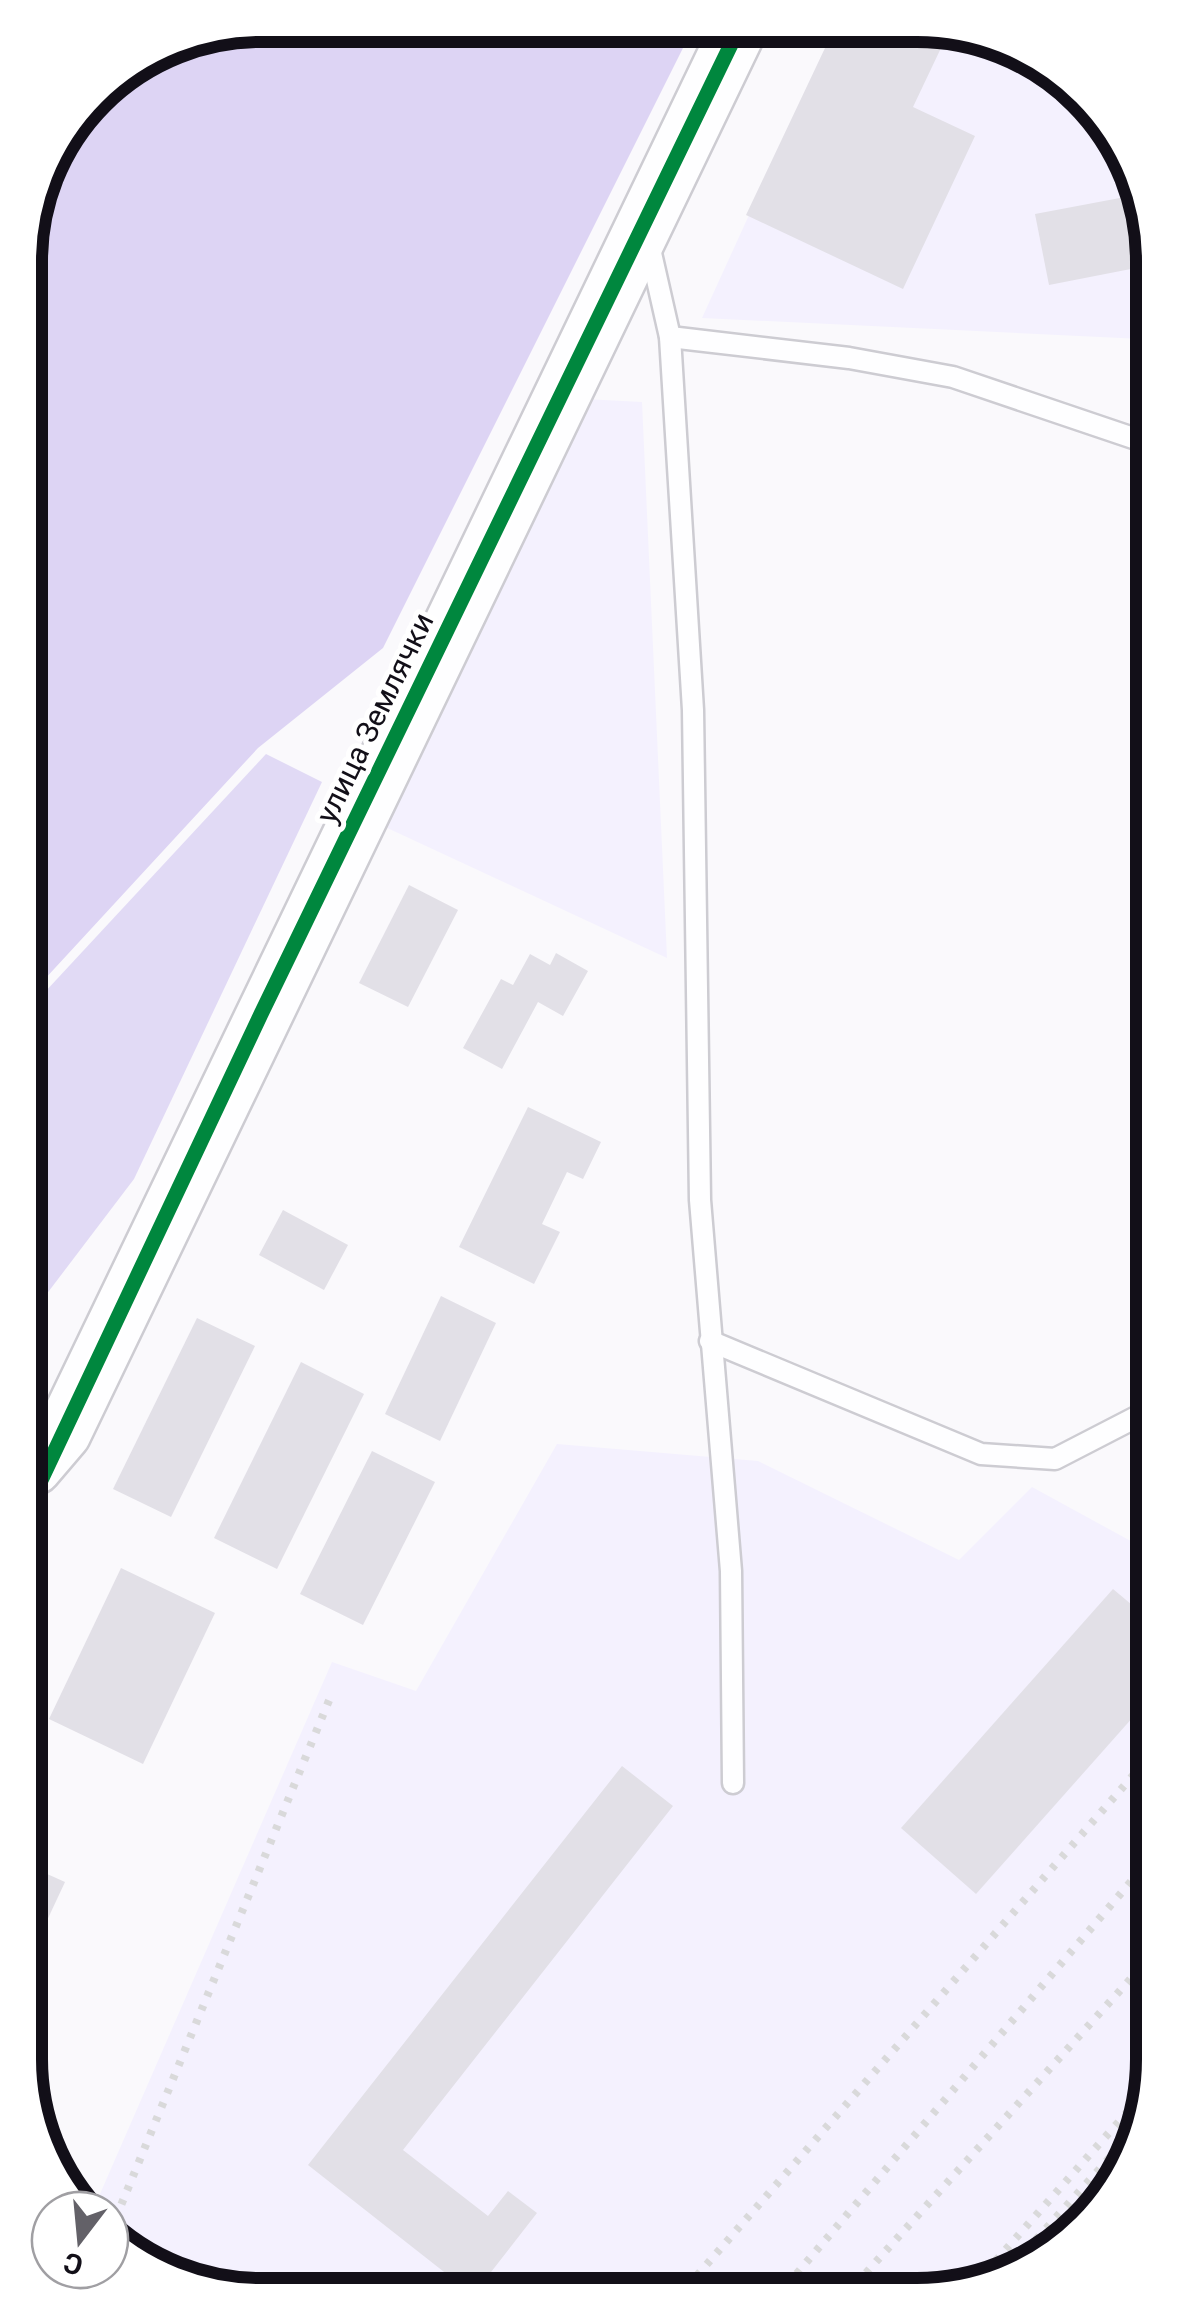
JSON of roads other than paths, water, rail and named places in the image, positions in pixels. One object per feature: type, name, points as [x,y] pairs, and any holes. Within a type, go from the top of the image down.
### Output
[{"type":"street","name":"улица Землячки","points":[[48,1450],[731,42]]},
{"type":"lane","points":[[645,226],[670,337],[693,710],[700,1200],[731,1571],[733,1784]]},
{"type":"lane","points":[[670,337],[849,358],[952,377],[1136,439]]},
{"type":"lane","points":[[710,1341],[981,1454],[1055,1459],[1135,1418]]},
{"type":"railway","points":[[127,2190],[330,1698]]},
{"type":"railway","points":[[695,2278],[1135,1773]]},
{"type":"railway","points":[[793,2278],[1135,1877]]},
{"type":"railway","points":[[861,2278],[1135,1974]]},
{"type":"railway","points":[[993,2263],[1129,2110]]},
{"type":"railway","points":[[1031,2245],[1114,2153]]}]
